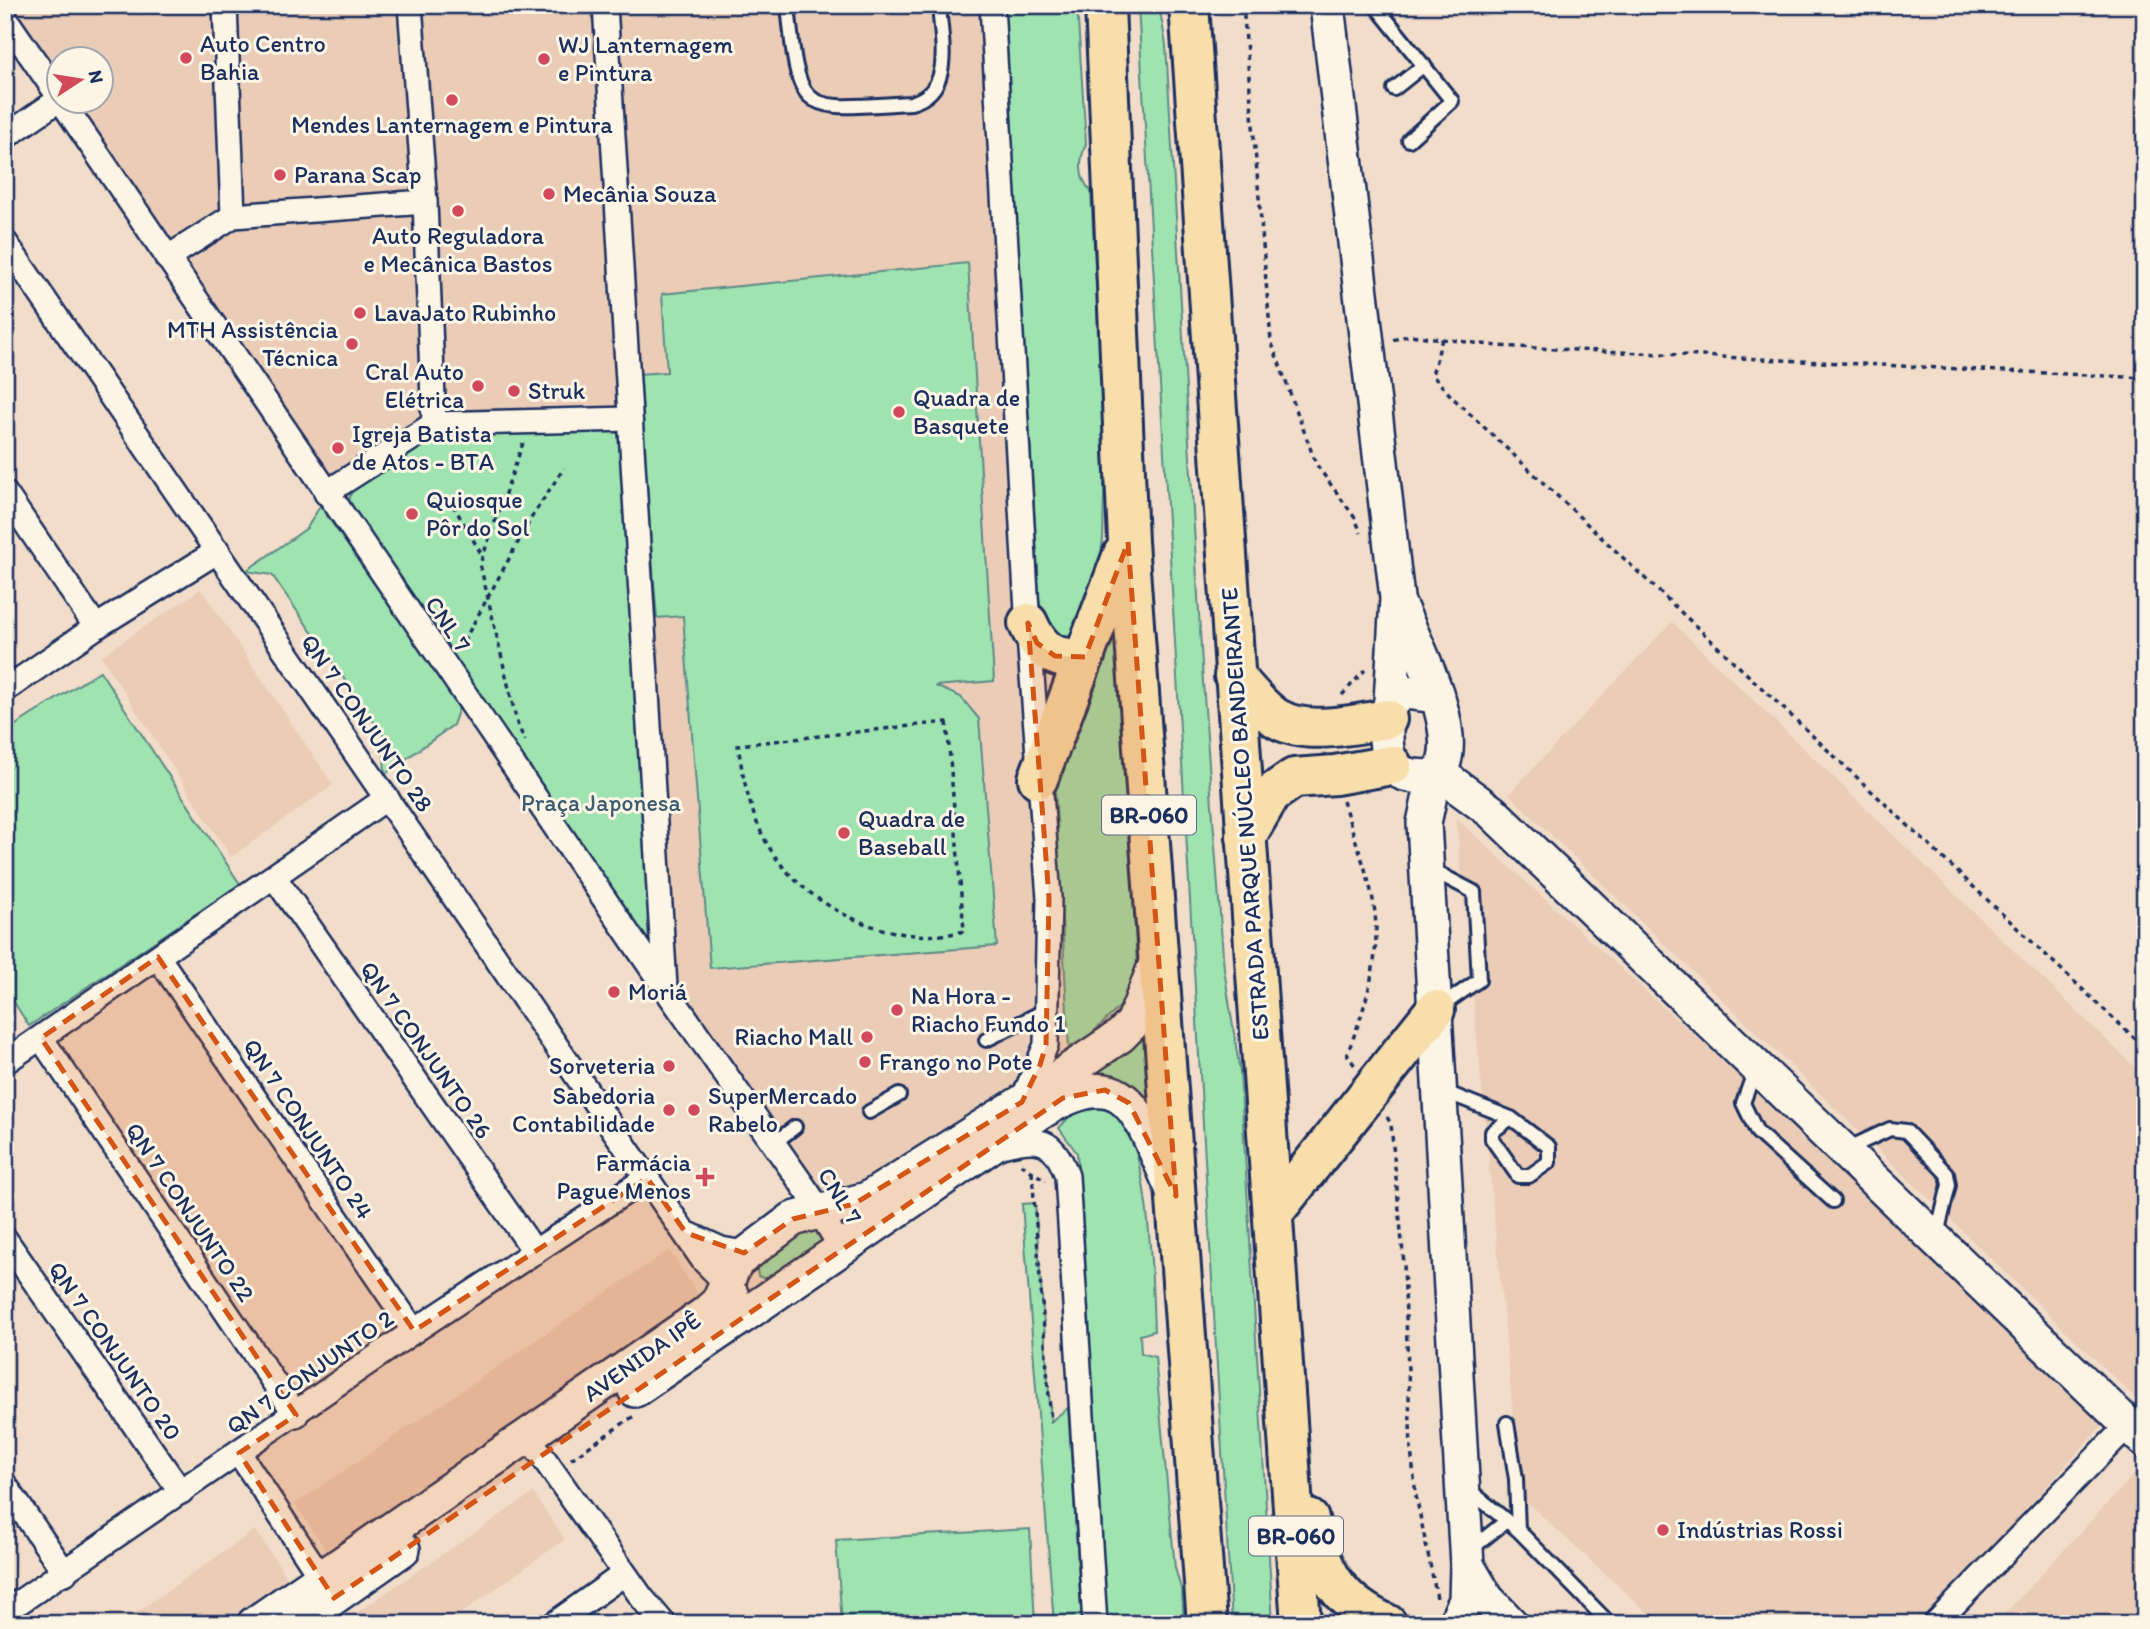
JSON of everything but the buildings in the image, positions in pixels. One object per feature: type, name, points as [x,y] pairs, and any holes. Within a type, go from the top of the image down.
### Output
[{"type":"highway","name":"ESTRADA PARQUE NÚCLEO BANDEIRANTE","points":[[1187,9],[1301,1624]]},
{"type":"highway","name":"BR-060","points":[[1109,17],[1128,542],[1160,953],[1206,1624]]},
{"type":"highway","points":[[1038,779],[1128,542]]},
{"type":"highway","points":[[1028,623],[1037,643],[1055,656],[1085,656]]},
{"type":"highway","points":[[1234,676],[1280,720],[1308,726],[1331,725],[1389,710]]},
{"type":"highway","points":[[1246,837],[1271,794],[1294,778],[1417,772]]},
{"type":"highway","points":[[1274,1212],[1435,1010]]},
{"type":"highway","points":[[1290,1448],[1317,1552],[1329,1578],[1355,1606],[1387,1624]]},
{"type":"street","points":[[225,5],[233,216]]},
{"type":"street","points":[[410,5],[425,202],[434,424]]},
{"type":"street","points":[[605,5],[665,988]]},
{"type":"street","points":[[992,5],[1028,623],[1049,898],[1046,1045],[1021,1102]]},
{"type":"street","points":[[1327,5],[1397,598],[1389,710],[1417,772],[1424,823],[1467,1559],[1466,1600],[1446,1611]]},
{"type":"street","name":"CNL 7","points":[[5,18],[46,78]]},
{"type":"street","points":[[5,137],[46,109]]},
{"type":"street","name":"CNL 7","points":[[71,116],[326,493],[794,1172],[806,1214],[841,1248]]},
{"type":"street","points":[[167,258],[233,216],[425,202]]},
{"type":"street","name":"QN 7 CONJUNTO 28","points":[[5,242],[703,1260],[726,1286],[756,1307]]},
{"type":"street","points":[[326,493],[434,424],[630,419]]},
{"type":"street","points":[[5,493],[96,627]]},
{"type":"street","points":[[5,690],[96,627],[218,551]]},
{"type":"street","points":[[1397,598],[1441,711],[1492,812]]},
{"type":"street","points":[[1389,710],[1404,692],[1423,692],[1441,711],[1445,754],[1417,772]]},
{"type":"street","points":[[1417,772],[1492,812],[2139,1432],[1935,1624]]},
{"type":"street","points":[[5,1062],[387,798]]},
{"type":"street","name":"QN 7 CONJUNTO 26","points":[[275,877],[535,1252]]},
{"type":"street","name":"AVENIDA IPÊ","points":[[533,1446],[706,1313],[718,1302],[731,1269],[744,1253],[806,1214],[867,1199],[1120,1036],[1133,1023],[1160,953]]},
{"type":"street","name":"QN 7 CONJUNTO 24","points":[[158,957],[414,1331]]},
{"type":"street","name":"QN 7 CONJUNTO 22","points":[[41,1038],[296,1415]]},
{"type":"street","name":"AVENIDA IPÊ","points":[[254,1624],[328,1588],[533,1446],[756,1307],[1063,1098],[1091,1089],[1119,1095],[1138,1116],[1176,1196]]},
{"type":"street","points":[[992,1148],[1026,1139],[1042,1142],[1056,1151],[1067,1176],[1095,1624]]},
{"type":"street","name":"QN 7 CONJUNTO 2","points":[[5,1612],[296,1415],[414,1331],[647,1178]]},
{"type":"street","name":"QN 7 CONJUNTO 28","points":[[687,1233],[721,1250],[744,1253]]},
{"type":"street","name":"QN 7 CONJUNTO 20","points":[[5,1239],[181,1492]]},
{"type":"street","points":[[533,1446],[624,1574],[664,1624]]},
{"type":"street","points":[[239,1453],[328,1588]]},
{"type":"street","points":[[5,1485],[65,1573]]},
{"type":"street","points":[[1467,1559],[1488,1599],[1511,1624]]},
{"type":"street","points":[[554,1624],[624,1574]]},
{"type":"street","name":"AVENIDA IPÊ","points":[[296,1624],[328,1588]]},
{"type":"lane","points":[[788,5],[796,74],[801,90],[819,104],[833,108],[911,103],[922,100],[932,92],[939,85],[942,71],[939,5]]},
{"type":"lane","points":[[1375,5],[1452,101],[1409,140]]},
{"type":"lane","points":[[1394,89],[1424,65]]},
{"type":"lane","points":[[1427,867],[1475,892],[1479,980],[1435,1010]]},
{"type":"lane","points":[[986,1040],[1046,1010]]},
{"type":"lane","points":[[1756,1066],[1743,1103],[1757,1132],[1833,1201]]},
{"type":"lane","points":[[1440,1089],[1511,1118],[1549,1147],[1549,1161],[1529,1176],[1518,1176],[1492,1139],[1492,1132],[1511,1118]]},
{"type":"lane","points":[[869,1112],[899,1095]]},
{"type":"lane","points":[[774,1143],[795,1127]]},
{"type":"lane","points":[[1843,1150],[1891,1129],[1906,1131],[1947,1174],[1948,1185],[1936,1239]]},
{"type":"lane","points":[[1507,1423],[1516,1479],[1518,1530]]},
{"type":"lane","points":[[1463,1484],[1505,1522],[1518,1530],[1610,1624]]},
{"type":"lane","points":[[1467,1559],[1505,1522]]},
{"type":"path","points":[[1243,5],[1271,341],[1316,464],[1355,518],[1365,541]]},
{"type":"path","points":[[1367,347],[1410,335],[1498,346],[1882,368],[2145,378]]},
{"type":"path","points":[[1442,339],[1432,375],[1453,398],[2145,1048]]},
{"type":"path","points":[[527,431],[480,564],[517,723],[528,747]]},
{"type":"path","points":[[454,657],[489,600],[533,515],[564,468]]},
{"type":"path","points":[[453,505],[482,557]]},
{"type":"path","points":[[1331,725],[1342,695],[1368,666]]},
{"type":"path","points":[[947,722],[964,931],[914,934],[879,928],[846,916],[807,888],[778,860],[755,820],[738,745],[947,722]]},
{"type":"path","points":[[1335,775],[1372,896],[1376,950],[1365,1009],[1347,1054],[1391,1124],[1404,1264],[1411,1449],[1416,1496],[1446,1611]]},
{"type":"path","points":[[1032,1172],[1051,1422]]},
{"type":"highlighted area","points":[[1128,542],[1176,1196],[1129,1103],[1105,1090],[1063,1098],[334,1598],[239,1453],[296,1415],[41,1038],[158,957],[414,1331],[647,1178],[686,1233],[744,1253],[793,1219],[854,1204],[1022,1102],[1040,1065],[1046,1045],[1049,898],[1028,623],[1037,643],[1055,656],[1085,657]]},
{"type":"shaded area","points":[[5,5],[1002,5],[1052,986],[1035,1084],[819,1212],[77,116],[116,116],[116,46],[46,46],[46,69]]},
{"type":"shaded area","points":[[201,589],[333,785],[231,857],[101,656]]},
{"type":"shaded area","points":[[1672,622],[2145,1077],[2145,1407],[1509,794]]},
{"type":"shaded area","points":[[1456,818],[2111,1415],[1923,1624],[1660,1624],[1521,1497]]},
{"type":"shaded area","points":[[669,1250],[700,1297],[327,1552],[295,1504]]},
{"type":"shaded area","points":[[2144,1464],[2145,1624],[1995,1624]]},
{"type":"shaded area","points":[[533,1493],[565,1539],[446,1624],[340,1624]]},
{"type":"shaded area","points":[[255,1530],[289,1580],[222,1624],[120,1624]]},
{"type":"green space","points":[[1004,5],[1077,5],[1086,144],[1081,169],[1091,191],[1105,450],[1103,539],[1095,596],[1063,652],[1040,611]]},
{"type":"green space","points":[[1138,5],[1159,5],[1166,45],[1203,682],[1224,969],[1240,1072],[1273,1624],[1232,1624]]},
{"type":"green space","points":[[968,263],[994,681],[935,686],[961,697],[979,719],[997,946],[710,968],[683,616],[657,618],[637,374],[667,372],[662,294]]},
{"type":"green space","name":"Praça Japonesa","points":[[607,428],[619,434],[622,444],[650,945],[353,510],[349,500],[352,490],[431,438],[444,433]]},
{"type":"green space","points":[[320,506],[460,705],[453,725],[385,774],[383,735],[272,575],[246,571],[307,528]]},
{"type":"green space","points":[[1118,613],[1137,968],[1125,1002],[1089,1036],[1069,1049],[1055,790],[1066,746]]},
{"type":"green space","points":[[100,671],[240,884],[29,1026],[5,988],[5,732]]},
{"type":"green space","points":[[1146,1020],[1148,1102],[1135,1087],[1121,1077],[1085,1072]]},
{"type":"green space","points":[[1087,1103],[1109,1111],[1120,1120],[1130,1137],[1138,1160],[1144,1189],[1151,1252],[1154,1331],[1140,1335],[1141,1353],[1155,1357],[1175,1568],[1182,1592],[1184,1624],[1107,1624],[1077,1153],[1059,1128],[1076,1109]]},
{"type":"green space","points":[[1035,1203],[1051,1421],[1068,1408],[1082,1624],[1054,1624],[1022,1204]]},
{"type":"green space","points":[[819,1229],[823,1237],[821,1246],[800,1264],[774,1278],[758,1276],[756,1265],[801,1230]]},
{"type":"green space","points":[[1030,1529],[1035,1624],[842,1624],[836,1540]]},
{"type":"place","name":"Auto Centro Bahia","points":[[186,58]]},
{"type":"place","name":"WJ Lanternagem e Pintura","points":[[544,59]]},
{"type":"place","name":"Mendes Lanternagem e Pintura","points":[[452,100]]},
{"type":"place","name":"Parana Scap","points":[[280,175]]},
{"type":"place","name":"Mecânia Souza","points":[[549,194]]},
{"type":"place","name":"Auto Reguladora e Mecânica Bastos","points":[[458,211]]},
{"type":"place","name":"LavaJato Rubinho","points":[[360,313]]},
{"type":"place","name":"MTH Assistência Técnica","points":[[352,344]]},
{"type":"place","name":"Cral Auto Elétrica","points":[[478,386]]},
{"type":"place","name":"Struk","points":[[514,391]]},
{"type":"place","name":"Quadra de Basquete","points":[[899,412]]},
{"type":"place","name":"Igreja Batista de Atos - BTA","points":[[338,448]]},
{"type":"place","name":"Quiosque Pôr do Sol","points":[[412,514]]},
{"type":"place","name":"Quadra de Baseball","points":[[844,833]]},
{"type":"place","name":"Moriá","points":[[614,992]]},
{"type":"place","name":"Na Hora - Riacho Fundo 1","points":[[897,1010]]},
{"type":"place","name":"Riacho Mall","points":[[867,1037]]},
{"type":"place","name":"Frango no Pote","points":[[865,1062]]},
{"type":"place","name":"Sorveteria","points":[[669,1066]]},
{"type":"place","name":"Sabedoria Contabilidade","points":[[669,1110]]},
{"type":"place","name":"SuperMercado Rabelo","points":[[694,1110]]},
{"type":"place","name":"Farmácia Pague Menos","points":[[705,1177]]},
{"type":"place","name":"Indústrias Rossi","points":[[1663,1530]]}]
